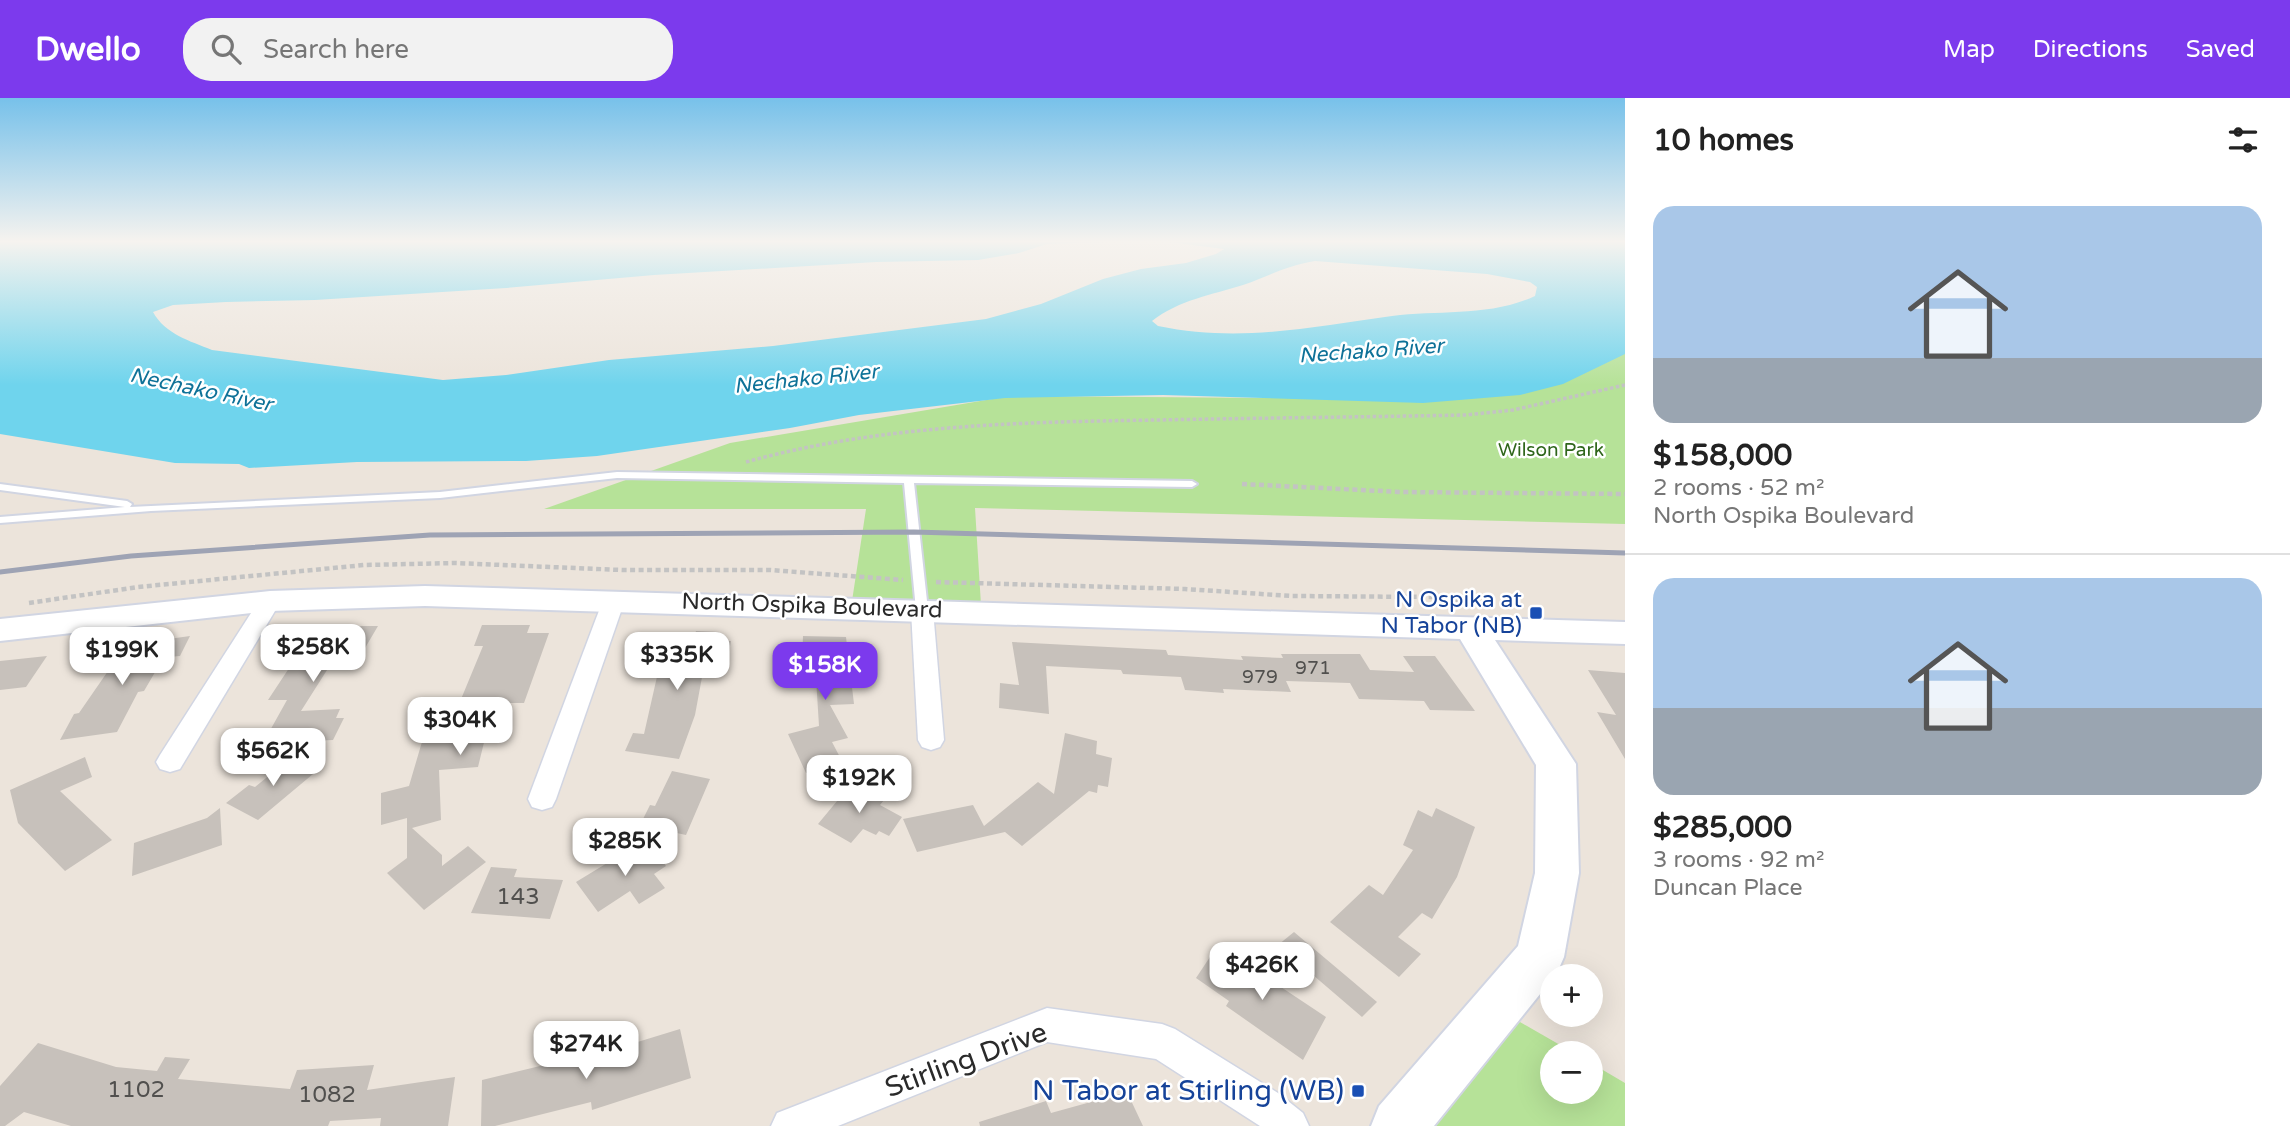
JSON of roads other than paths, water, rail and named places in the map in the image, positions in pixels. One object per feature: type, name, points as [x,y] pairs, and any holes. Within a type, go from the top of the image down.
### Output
[{"type":"street","name":"North Ospika Boulevard","points":[[0,630],[270,601],[425,596],[614,600],[920,595],[1483,617],[1625,633]]},
{"type":"street","points":[[920,595],[931,740]]},
{"type":"street","points":[[542,799],[614,600]]},
{"type":"street","points":[[170,762],[270,601]]},
{"type":"street","points":[[1399,1126],[1540,957],[1557,873],[1556,764],[1483,617]]},
{"type":"street","name":"Stirling Drive","points":[[790,1126],[1047,1025],[1161,1042],[1265,1106],[1290,1126]]},
{"type":"lane","points":[[0,520],[151,508],[440,495],[617,475],[1192,484]]},
{"type":"lane","points":[[909,480],[920,595]]},
{"type":"lane","points":[[0,487],[151,508]]},
{"type":"water","name":"Nechako River","points":[[0,289],[491,289],[315,300],[173,305],[153,312],[171,331],[212,350],[443,380],[506,375],[609,360],[773,346],[986,319],[1041,304],[1078,289],[1229,289],[1184,303],[1152,321],[1158,326],[1188,331],[1247,333],[1410,314],[1482,310],[1518,303],[1535,296],[1537,289],[1625,289],[1625,354],[1563,384],[1520,395],[1423,403],[1163,395],[1005,398],[859,415],[790,428],[597,456],[526,461],[357,462],[249,468],[239,464],[175,463],[0,434]]},
{"type":"railway","points":[[0,572],[131,556],[430,535],[914,532],[1625,553]]},
{"type":"place","name":"N Ospika at N Tabor (NB)","points":[[1536,613]]},
{"type":"place","name":"N Tabor at Stirling (WB)","points":[[1358,1091]]},
{"type":"park label","name":"Wilson Park","points":[[1551,450]]}]
